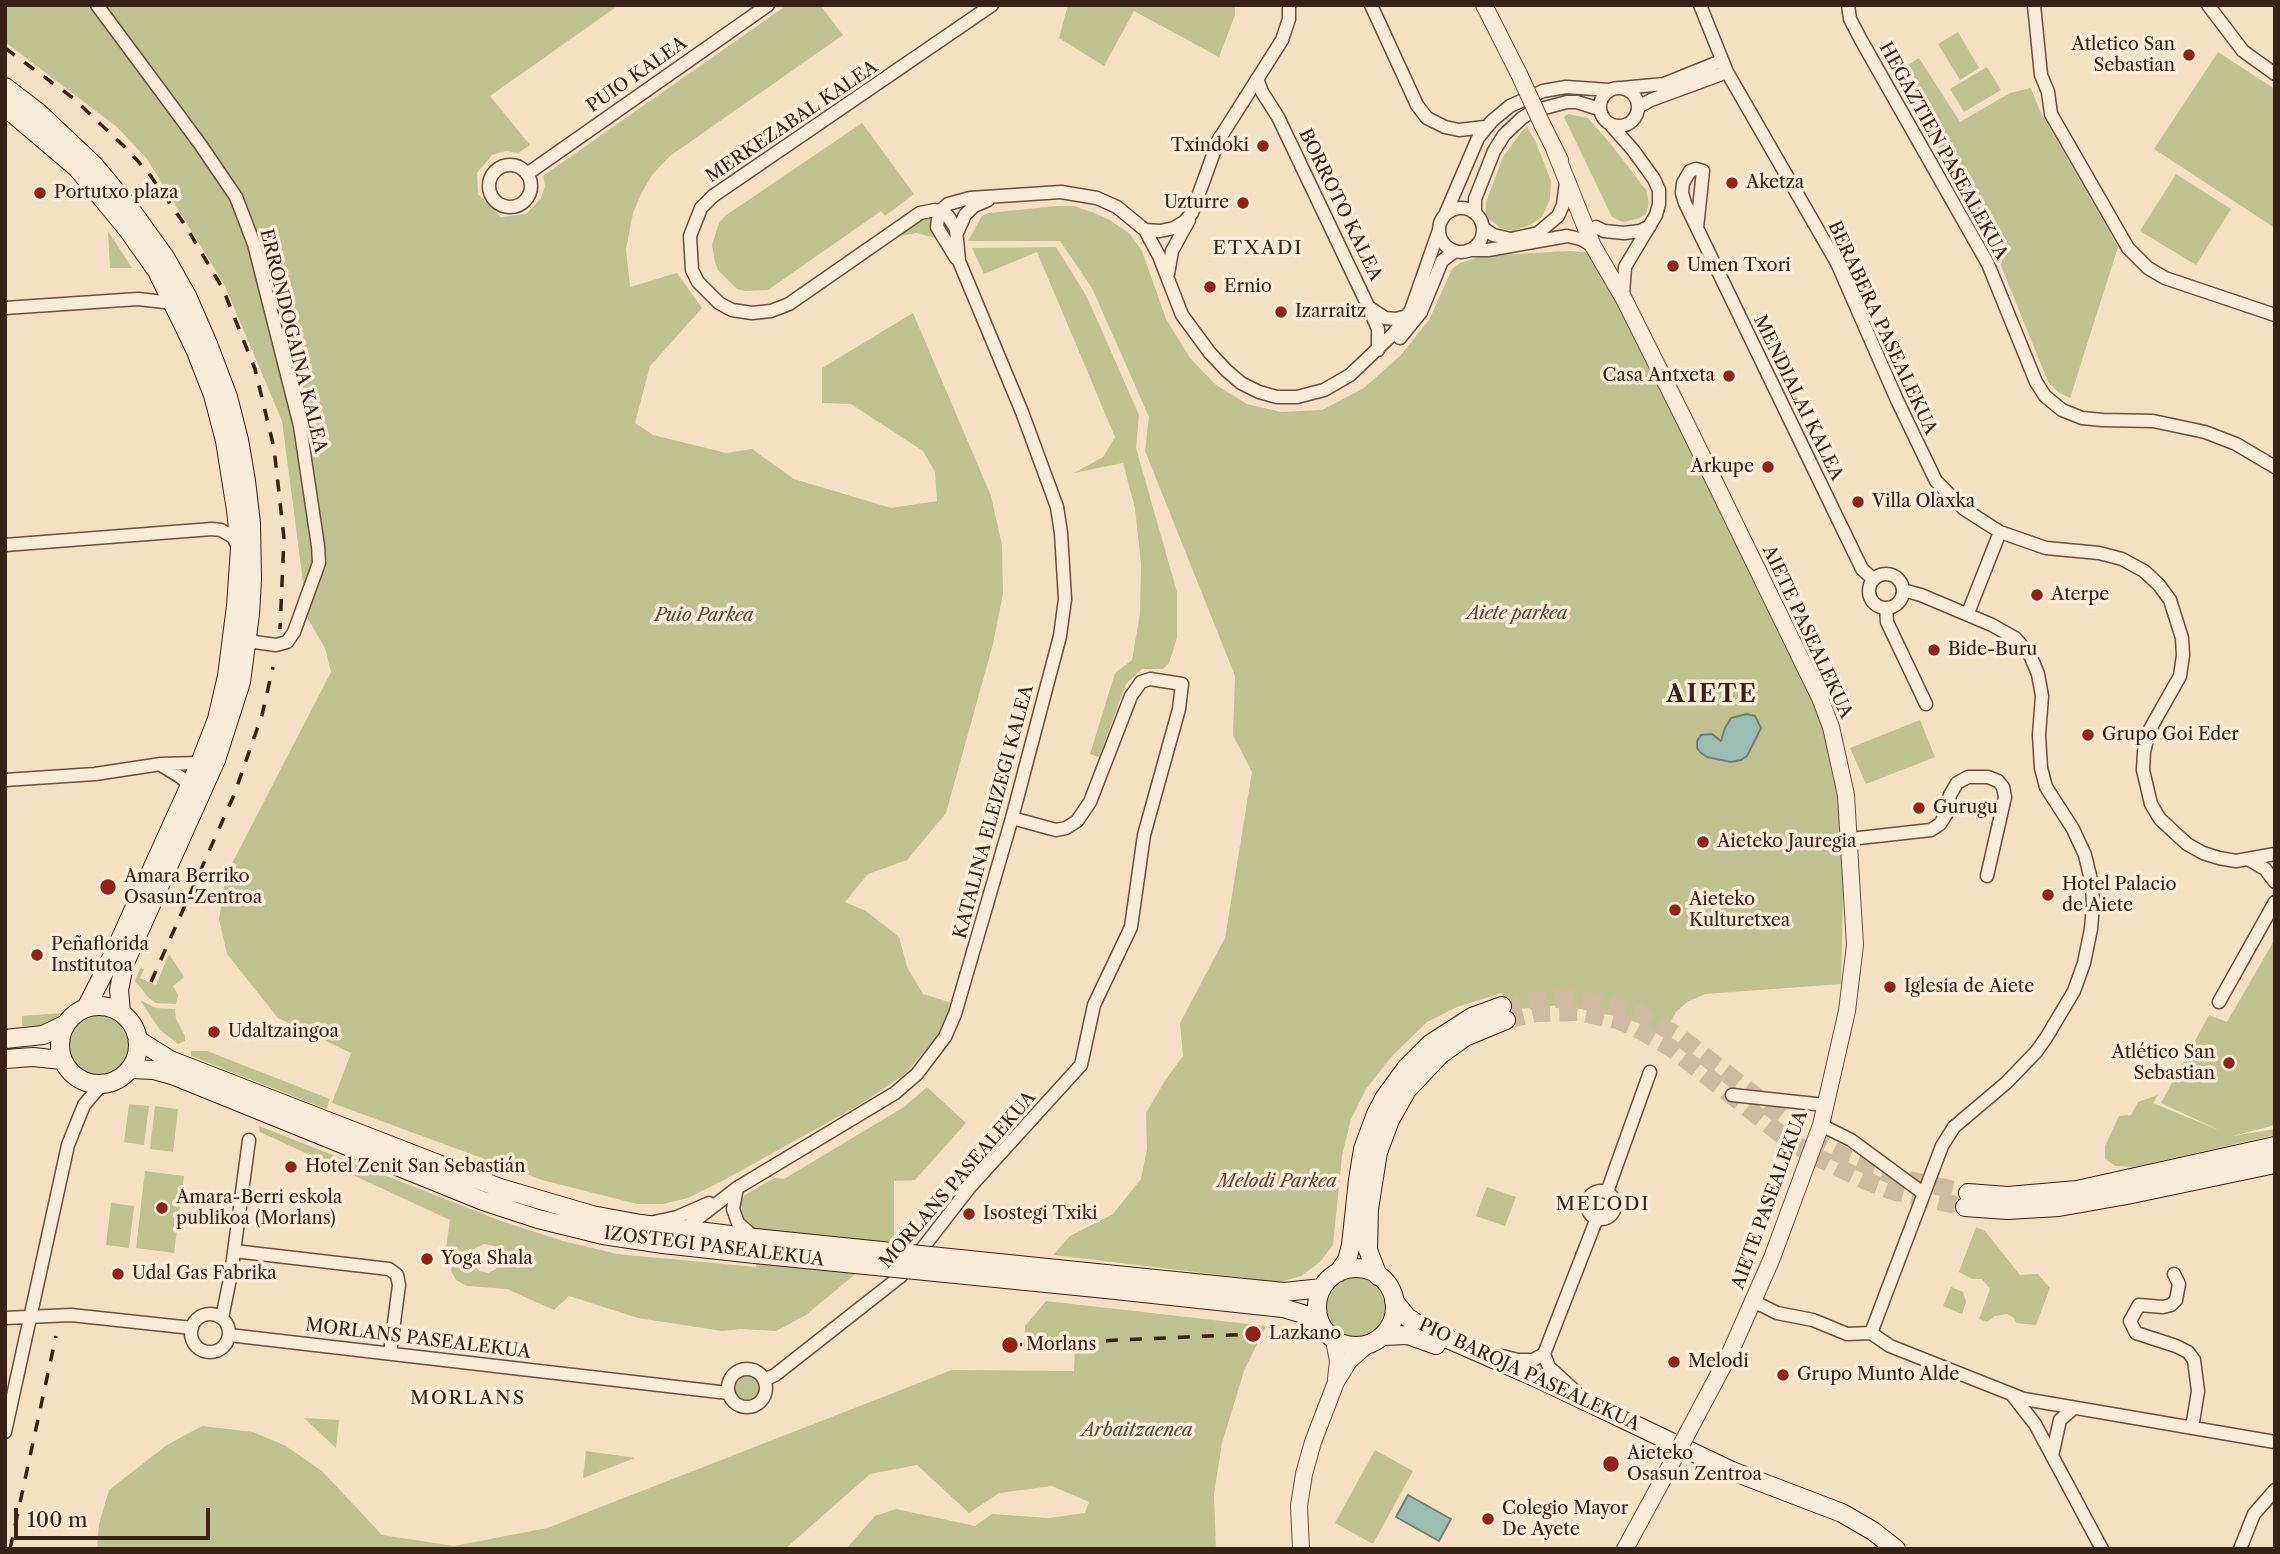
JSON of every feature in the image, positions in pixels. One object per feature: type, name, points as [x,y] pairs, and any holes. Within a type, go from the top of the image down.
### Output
[{"type":"main road","points":[[5,87],[39,113],[94,165],[165,257],[188,298],[228,397],[247,481],[252,580],[240,645],[233,712],[204,770],[126,958],[120,977],[121,1012]]},
{"type":"main road","points":[[5,107],[77,168],[128,230],[157,271],[195,349],[213,395],[225,441],[236,510],[240,548],[240,645]]},
{"type":"main road","points":[[86,1008],[103,977],[188,790],[204,770]]},
{"type":"main road","points":[[104,1006],[121,1012],[129,1020],[138,1040],[138,1051],[130,1069],[122,1077],[102,1084],[90,1084],[78,1079],[62,1060],[60,1036],[64,1025],[86,1008],[104,1006]]},
{"type":"main road","points":[[1338,1273],[1354,1268],[1371,1272],[1389,1287],[1394,1301],[1392,1320],[1375,1340],[1350,1346],[1334,1340],[1321,1325],[1317,1306],[1322,1288],[1347,1260],[1363,1149],[1385,1097],[1407,1067],[1437,1039],[1472,1017],[1504,1013],[1440,1055],[1407,1090],[1390,1120],[1378,1152],[1369,1209],[1368,1250],[1378,1276]]},
{"type":"main road","points":[[5,1039],[43,1035],[64,1025]]},
{"type":"main road","name":"IZOSTEGI PASEALEKUA","points":[[138,1040],[170,1060],[500,1188],[581,1212],[755,1246]]},
{"type":"main road","points":[[5,1059],[33,1057],[62,1060]]},
{"type":"main road","name":"IZOSTEGI PASEALEKUA","points":[[130,1069],[155,1070],[172,1075],[483,1201],[538,1219],[603,1235],[663,1244],[755,1246],[1106,1281],[1284,1292],[1322,1288]]},
{"type":"main road","points":[[2275,1146],[2077,1190],[1967,1200],[2023,1210],[2079,1204],[2275,1164]]},
{"type":"main road","name":"IZOSTEGI PASEALEKUA","points":[[1106,1281],[1283,1308],[1303,1314],[1321,1325]]},
{"type":"main road","name":"PIO BAROJA PASEALEKUA","points":[[1394,1301],[1416,1324],[1732,1471],[1842,1513],[1873,1531],[1896,1549]]},
{"type":"main road","name":"PIO BAROJA PASEALEKUA","points":[[1375,1340],[1408,1335],[1490,1367],[1661,1449],[1837,1522],[1877,1549]]},
{"type":"street","name":"ERRONDOGAINA KALEA","points":[[97,5],[236,197],[254,244],[300,426],[319,563],[288,642],[276,645],[240,645]]},
{"type":"street","name":"PUIO KALEA","points":[[527,174],[768,5]]},
{"type":"street","name":"MERKEZABAL KALEA","points":[[939,212],[925,211],[913,216],[789,304],[771,310],[752,313],[732,310],[707,294],[692,270],[690,236],[701,208],[713,196],[992,5]]},
{"type":"street","points":[[1168,276],[1172,251],[1192,213],[1218,141],[1282,40],[1289,19],[1290,5]]},
{"type":"street","points":[[1371,5],[1418,105],[1427,118],[1445,127],[1459,130],[1485,127]]},
{"type":"street","name":"AIETE PASEALEKUA","points":[[1485,5],[1555,151],[1596,227],[1624,299]]},
{"type":"street","name":"BERABERA PASEALEKUA","points":[[1700,5],[1724,66],[1837,264],[1936,481],[1964,509],[2000,533],[2046,548],[2099,552],[2122,559],[2144,571],[2159,585],[2169,600],[2182,638],[2180,676],[2155,719],[2146,741],[2143,770],[2146,788],[2160,819],[2187,844],[2203,853],[2219,858],[2248,859],[2275,855]]},
{"type":"street","name":"HEGAZTIEN PASEALEKUA","points":[[1848,5],[1850,19],[1861,40],[1973,234],[2036,382],[2045,396],[2062,410],[2082,418],[2103,421],[2153,421],[2205,432],[2235,443],[2275,467]]},
{"type":"street","points":[[2034,5],[2041,75],[2048,92],[2048,106],[2060,132],[2128,248],[2138,259],[2165,278],[2275,315]]},
{"type":"street","points":[[2208,5],[2243,51],[2275,74]]},
{"type":"street","points":[[1350,375],[1378,350],[1407,317],[1415,302],[1440,222],[1469,154],[1485,127],[1510,106],[1543,90],[1580,86],[1616,89],[1664,84],[1724,66]]},
{"type":"street","points":[[1633,150],[1630,136],[1632,120],[1638,107],[1724,66]]},
{"type":"street","name":"BORROTO KALEA","points":[[1258,79],[1369,307],[1378,329],[1378,350]]},
{"type":"street","points":[[1616,89],[1633,95],[1638,107]]},
{"type":"street","points":[[1599,109],[1602,98],[1616,89]]},
{"type":"street","points":[[1566,182],[1563,205],[1558,216],[1538,233],[1511,239],[1500,238],[1483,228],[1475,213],[1475,199],[1494,151],[1504,135],[1522,118],[1533,111],[1567,102],[1577,102],[1599,109],[1605,120],[1633,150],[1659,190],[1659,204],[1651,226],[1625,267],[1624,299]]},
{"type":"street","points":[[1610,124],[1622,126],[1632,120]]},
{"type":"street","name":"AIETE PASEALEKUA","points":[[1555,151],[1593,246],[1624,299],[1820,698],[1838,752],[1846,795],[1854,918],[1853,966],[1847,1011],[1821,1125],[1772,1258],[1730,1353],[1625,1549]]},
{"type":"street","points":[[959,261],[940,234],[937,222],[939,212],[948,204],[961,200],[1061,191],[1075,192],[1117,206],[1145,230],[1152,240],[1182,315],[1227,371],[1250,387],[1277,397],[1297,397],[1324,390],[1374,361],[1394,345],[1421,312],[1443,261],[1455,251],[1488,250],[1567,236],[1581,239],[1593,246]]},
{"type":"street","points":[[957,234],[964,215],[974,206],[1002,197]]},
{"type":"street","points":[[1445,215],[1456,208],[1475,213]]},
{"type":"street","points":[[939,212],[951,221],[957,234]]},
{"type":"street","points":[[1145,230],[1174,228],[1192,213]]},
{"type":"street","points":[[1596,227],[1604,231],[1624,233],[1651,226]]},
{"type":"street","points":[[1469,250],[1479,241],[1483,228]]},
{"type":"street","name":"MENDIALAI KALEA","points":[[1697,228],[1862,569],[1873,579]]},
{"type":"street","points":[[1439,230],[1443,242],[1455,251]]},
{"type":"street","name":"KATALINA ELEIZEGI KALEA","points":[[603,1235],[665,1236],[683,1230],[737,1188],[895,1093],[917,1074],[932,1055],[945,1037],[956,1014],[1060,636],[1065,599],[1057,507],[1041,460],[959,261],[957,234]]},
{"type":"street","points":[[138,299],[153,289],[157,271]]},
{"type":"street","points":[[1369,307],[1385,318],[1407,317],[1417,310],[1429,282],[1437,272]]},
{"type":"street","points":[[5,308],[138,299],[173,303]]},
{"type":"street","points":[[212,529],[236,510]]},
{"type":"street","points":[[5,545],[212,529],[221,530],[233,537],[240,548]]},
{"type":"street","points":[[1968,613],[2000,533]]},
{"type":"street","points":[[1889,574],[1898,580],[1903,590],[1898,603],[1886,608],[1871,600],[1868,590],[1873,579],[1889,574]]},
{"type":"street","points":[[1871,1333],[1899,1255],[1922,1204],[1923,1193],[1948,1135],[2021,1068],[2036,1052],[2052,1027],[2074,991],[2084,962],[2093,905],[2092,884],[2085,855],[2073,829],[2046,787],[2040,768],[2042,696],[2038,674],[2030,655],[2015,638],[1968,613],[1903,590]]},
{"type":"street","points":[[1886,608],[1887,622],[1926,704]]},
{"type":"street","name":"MORLANS PASEALEKUA","points":[[764,1380],[775,1375],[894,1283],[970,1187],[1081,1065],[1094,1005],[1131,927],[1144,835],[1179,709],[1182,684],[1150,679],[1141,682],[1131,696],[1090,803],[1077,821],[1066,828],[1056,830],[1012,818]]},
{"type":"street","points":[[5,780],[95,774],[161,764],[204,770]]},
{"type":"street","points":[[161,764],[185,781],[188,790]]},
{"type":"street","points":[[1850,839],[1931,831],[1947,813],[1950,795],[1957,783],[1968,777],[1988,777],[1998,781],[2003,787],[2005,797],[1987,876]]},
{"type":"street","points":[[2248,859],[2265,869],[2275,882]]},
{"type":"street","points":[[2219,1002],[2275,902]]},
{"type":"street","points":[[1607,1192],[1650,1072]]},
{"type":"street","points":[[5,1432],[68,1145],[84,1105],[102,1084]]},
{"type":"street","points":[[1732,1095],[1825,1105]]},
{"type":"street","points":[[1821,1125],[1851,1140],[1923,1193]]},
{"type":"street","points":[[222,1318],[226,1308],[249,1140]]},
{"type":"street","points":[[640,1224],[677,1217],[737,1188]]},
{"type":"street","points":[[737,1188],[733,1209],[738,1223],[755,1246]]},
{"type":"street","points":[[1596,1192],[1607,1192],[1614,1199],[1614,1212],[1609,1217],[1597,1218],[1588,1210],[1589,1198],[1596,1192]]},
{"type":"street","points":[[1457,1343],[1517,1360],[1533,1360],[1544,1354],[1597,1218]]},
{"type":"street","points":[[234,1251],[389,1269],[397,1275],[399,1285],[390,1353]]},
{"type":"street","points":[[2174,1274],[2179,1284],[2179,1292],[2171,1305],[2139,1305],[2130,1321],[2136,1333],[2176,1346],[2188,1352],[2194,1360],[2197,1391],[2192,1428]]},
{"type":"street","points":[[1753,1301],[1777,1313],[1814,1320],[1847,1334],[1871,1333],[1890,1346],[2012,1395],[2275,1442]]},
{"type":"street","points":[[210,1314],[222,1318],[229,1335],[224,1346],[214,1352],[197,1347],[192,1340],[192,1328],[198,1318],[210,1314]]},
{"type":"street","points":[[5,1318],[71,1315],[192,1328]]},
{"type":"street","name":"MORLANS PASEALEKUA","points":[[229,1335],[728,1393]]},
{"type":"street","points":[[1334,1340],[1338,1361],[1336,1382]]},
{"type":"street","points":[[1301,1549],[1299,1516],[1304,1474],[1313,1442],[1336,1382],[1349,1361],[1375,1340]]},
{"type":"street","points":[[1544,1354],[1549,1367],[1592,1404]]},
{"type":"street","points":[[737,1371],[756,1371],[764,1380],[765,1396],[750,1407],[737,1405],[728,1393],[729,1382],[737,1371]]},
{"type":"street","points":[[2012,1395],[2035,1424],[2102,1549]]},
{"type":"street","points":[[2052,1457],[2060,1420],[2074,1408]]},
{"type":"street","points":[[2240,1549],[2254,1514],[2275,1490]]},
{"type":"green space","name":"Puio Parkea","points":[[5,5],[619,5],[490,96],[530,145],[518,153],[506,151],[492,155],[477,173],[478,194],[501,217],[526,214],[541,198],[545,186],[543,176],[787,5],[820,5],[843,35],[670,156],[652,175],[642,192],[633,213],[626,249],[630,287],[677,273],[702,308],[650,366],[635,423],[653,435],[726,453],[752,449],[794,479],[891,508],[937,501],[935,472],[923,451],[851,404],[822,403],[822,368],[913,313],[991,496],[1002,545],[1003,594],[993,644],[946,813],[907,860],[868,874],[845,902],[866,911],[899,937],[907,967],[923,994],[952,1003],[944,1024],[933,1041],[905,1074],[861,1104],[726,1179],[688,1198],[663,1204],[637,1204],[542,1180],[332,1103],[351,1053],[278,1018],[227,954],[219,919],[226,875],[331,672],[325,648],[308,619],[282,421],[224,284],[147,159],[117,127],[5,42]]},
{"type":"green space","points":[[1068,5],[1235,5],[1235,15],[1219,57],[1134,11],[1104,66],[1059,38]]},
{"type":"green space","points":[[1958,32],[1979,68],[1960,80],[1938,44]]},
{"type":"green space","points":[[2218,52],[2275,89],[2275,228],[2154,149]]},
{"type":"green space","points":[[1919,58],[1960,122],[2010,93],[2031,88],[2040,111],[2118,247],[2070,398],[2058,392],[2048,382],[1989,236],[1895,73]]},
{"type":"green space","points":[[1987,67],[2001,90],[1964,112],[1950,89]]},
{"type":"green space","points":[[1568,114],[1588,118],[1610,143],[1646,190],[1649,203],[1646,214],[1623,222],[1612,217],[1564,117]]},
{"type":"green space","points":[[862,123],[914,194],[885,216],[881,211],[768,290],[737,289],[718,270],[715,262],[712,245],[719,223],[725,216]]},
{"type":"green space","points":[[1527,127],[1536,142],[1551,181],[1550,199],[1542,217],[1513,231],[1500,228],[1486,216],[1486,202],[1503,157]]},
{"type":"green space","points":[[2176,174],[2231,209],[2196,265],[2140,231]]},
{"type":"green space","name":"Aiete parkea","points":[[1074,206],[1092,212],[1130,234],[1142,251],[1166,319],[1190,358],[1216,385],[1247,404],[1281,412],[1322,410],[1364,388],[1400,356],[1429,320],[1452,269],[1460,263],[1482,256],[1568,251],[1586,252],[1594,257],[1815,695],[1833,753],[1840,804],[1844,849],[1841,984],[1705,994],[1687,1002],[1676,1012],[1665,1033],[1629,1019],[1561,1005],[1507,1010],[1502,993],[1457,1007],[1427,1022],[1393,1055],[1366,1089],[1351,1119],[1342,1156],[1333,1245],[1320,1262],[1301,1276],[1280,1282],[1053,1255],[1070,1236],[1113,1214],[1141,1179],[1147,1149],[1146,1113],[1183,1056],[1180,1023],[1225,938],[1252,772],[1233,735],[1235,676],[1145,451],[1149,417],[1092,288],[1060,241],[968,241],[982,216],[989,213]]},
{"type":"green space","points":[[932,216],[935,238],[917,233],[900,236],[898,232],[918,219]]},
{"type":"green space","points":[[108,231],[132,268],[110,268]]},
{"type":"green space","points":[[1056,247],[1087,297],[1139,415],[1136,448],[1177,592],[1177,638],[1169,663],[1163,669],[1142,669],[1126,684],[1099,757],[1090,754],[1115,673],[1132,660],[1140,614],[1141,564],[1135,508],[1123,463],[1074,473],[1103,457],[1115,437],[1037,252],[984,274],[972,248]]},
{"type":"green space","points":[[1920,720],[1935,757],[1866,784],[1850,748]]},
{"type":"green space","name":"Atlético San Sebastian","points":[[2275,939],[2275,1125],[2233,1136],[2275,1129],[2275,1135],[2133,1167],[2116,1166],[2105,1159],[2105,1146],[2119,1116],[2131,1115],[2138,1102],[2158,1095],[2153,1103],[2221,1131],[2161,1103],[2209,1015],[2227,1022]]},
{"type":"green space","points":[[169,954],[184,977],[173,986],[178,995],[176,1004],[156,1003],[135,981],[140,968],[144,969],[140,978],[156,985]]},
{"type":"green space","points":[[140,1000],[156,1008],[175,1009],[185,1041],[178,1044],[160,1030]]},
{"type":"green space","points":[[62,1013],[55,1020],[43,1025],[22,1026],[22,1016]]},
{"type":"green space","points":[[99,1015],[120,1024],[129,1045],[120,1066],[99,1075],[78,1066],[69,1045],[78,1024]]},
{"type":"green space","points":[[191,1051],[207,1051],[330,1099],[326,1109],[191,1056]]},
{"type":"green space","points":[[927,1087],[966,1123],[915,1180],[894,1181],[894,1242],[806,1315],[776,1331],[722,1331],[638,1318],[569,1296],[554,1310],[507,1289],[467,1286],[456,1280],[451,1271],[452,1258],[445,1256],[450,1220],[260,1132],[259,1126],[501,1221],[563,1241],[617,1254],[756,1267],[757,1231],[743,1218],[741,1201],[745,1195],[774,1178],[784,1179],[904,1107]],"holes":[[[484,1244],[494,1246],[500,1258],[496,1269],[488,1273],[479,1271],[472,1262],[475,1248]]]},
{"type":"green space","points":[[129,1104],[149,1106],[144,1145],[124,1142]]},
{"type":"green space","points":[[155,1106],[178,1109],[173,1152],[150,1149]]},
{"type":"green space","points":[[145,1171],[184,1176],[174,1253],[136,1248]]},
{"type":"green space","points":[[1487,1187],[1516,1197],[1505,1226],[1476,1216]]},
{"type":"green space","points":[[111,1203],[134,1206],[129,1248],[106,1245]]},
{"type":"green space","points":[[1976,1227],[1985,1231],[2020,1275],[2038,1274],[2050,1288],[2036,1325],[2016,1323],[2014,1318],[2007,1314],[1995,1316],[1987,1322],[1979,1319],[1990,1289],[1982,1279],[1972,1279],[1959,1272]]},
{"type":"green space","points":[[1356,1278],[1367,1280],[1380,1291],[1385,1307],[1383,1318],[1372,1331],[1356,1336],[1345,1334],[1332,1323],[1327,1307],[1329,1296],[1340,1283]]},
{"type":"green space","points":[[1951,1287],[1963,1292],[1966,1302],[1962,1314],[1943,1306]]},
{"type":"green space","name":"Arbaitzaenea","points":[[1046,1301],[1266,1326],[1244,1371],[1222,1443],[1214,1494],[1216,1549],[846,1549],[875,1516],[896,1509],[975,1526],[992,1514],[1049,1518],[1085,1513],[1089,1502],[1052,1486],[999,1493],[969,1513],[917,1465],[870,1474],[785,1549],[97,1549],[99,1524],[109,1490],[167,1445],[202,1426],[253,1432],[286,1446],[323,1472],[382,1535],[454,1546],[547,1528],[952,1370],[1074,1371],[1075,1351],[1024,1349],[1025,1326]]},
{"type":"green space","points":[[747,1376],[755,1380],[759,1388],[755,1396],[747,1400],[739,1396],[735,1388],[739,1380]]},
{"type":"green space","points":[[304,1418],[339,1420],[336,1448]]},
{"type":"green space","points":[[1375,1450],[1413,1471],[1373,1544],[1335,1523]]},
{"type":"green space","points":[[586,1451],[635,1458],[583,1478]]},
{"type":"water","points":[[1747,714],[1755,716],[1761,728],[1747,756],[1731,762],[1707,757],[1697,748],[1701,735],[1712,734],[1721,741],[1731,718]]},
{"type":"water","points":[[1408,1495],[1451,1519],[1439,1541],[1396,1517]]},
{"type":"tunnel","points":[[1502,1006],[1535,999],[1579,999],[1621,1007],[1642,1015],[1680,1037],[1819,1143],[1896,1177],[1968,1193]]},
{"type":"tunnel","points":[[1506,1020],[1537,1013],[1577,1012],[1617,1020],[1671,1048],[1787,1139],[1812,1155],[1892,1191],[1965,1207]]},
{"type":"railway","points":[[5,48],[73,98],[128,150],[150,175],[185,225],[223,289],[255,369],[274,448],[284,538],[280,629]]},
{"type":"railway","points":[[151,982],[234,795],[262,715],[273,667]]},
{"type":"railway","points":[[1010,1345],[1253,1334]]},
{"type":"railway","points":[[10,1549],[56,1336]]},
{"type":"place","name":"Atletico San Sebastian","points":[[2189,55]]},
{"type":"place","name":"Txindoki","points":[[1263,146]]},
{"type":"place","name":"Aketza","points":[[1732,183]]},
{"type":"place","name":"Portutxo plaza","points":[[40,193]]},
{"type":"place","name":"Uzturre","points":[[1243,203]]},
{"type":"place","name":"Umen Txori","points":[[1673,266]]},
{"type":"place","name":"Ernio","points":[[1210,287]]},
{"type":"place","name":"Izarraitz","points":[[1281,312]]},
{"type":"place","name":"Casa Antxeta","points":[[1729,376]]},
{"type":"place","name":"Arkupe","points":[[1768,467]]},
{"type":"place","name":"Villa Olaxka","points":[[1858,502]]},
{"type":"place","name":"Aterpe","points":[[2037,595]]},
{"type":"place","name":"Bide-Buru","points":[[1934,650]]},
{"type":"place","name":"Grupo Goi Eder","points":[[2088,735]]},
{"type":"place","name":"Gurugu","points":[[1919,808]]},
{"type":"place","name":"Aieteko Jauregia","points":[[1703,842]]},
{"type":"place","name":"Amara Berriko Osasun-Zentroa","points":[[108,887]]},
{"type":"place","name":"Hotel Palacio de Aiete","points":[[2048,895]]},
{"type":"place","name":"Aieteko Kulturetxea","points":[[1675,910]]},
{"type":"place","name":"Peñaflorida Institutoa","points":[[37,955]]},
{"type":"place","name":"Iglesia de Aiete","points":[[1890,987]]},
{"type":"place","name":"Udaltzaingoa","points":[[214,1032]]},
{"type":"place","name":"Atlético San Sebastian","points":[[2229,1063]]},
{"type":"place","name":"Hotel Zenit San Sebastián","points":[[291,1167]]},
{"type":"place","name":"Amara-Berri eskola publikoa (Morlans)","points":[[162,1208]]},
{"type":"place","name":"Isostegi Txiki","points":[[969,1214]]},
{"type":"place","name":"Yoga Shala","points":[[427,1259]]},
{"type":"place","name":"Udal Gas Fabrika","points":[[118,1274]]},
{"type":"place","name":"Lazkano","points":[[1253,1334]]},
{"type":"place","name":"Morlans","points":[[1010,1345]]},
{"type":"place","name":"Melodi","points":[[1674,1362]]},
{"type":"place","name":"Grupo Munto Alde","points":[[1783,1375]]},
{"type":"place","name":"Aieteko Osasun Zentroa","points":[[1611,1464]]},
{"type":"place","name":"Colegio Mayor De Ayete","points":[[1488,1519]]},
{"type":"district","name":"ETXADI","points":[[1258,249]]},
{"type":"district","name":"AIETE","points":[[1712,695]]},
{"type":"district","name":"MELODI","points":[[1603,1205]]},
{"type":"district","name":"MORLANS","points":[[468,1399]]},
{"type":"park label","name":"Melodi Parkea","points":[[1277,1182]]}]
